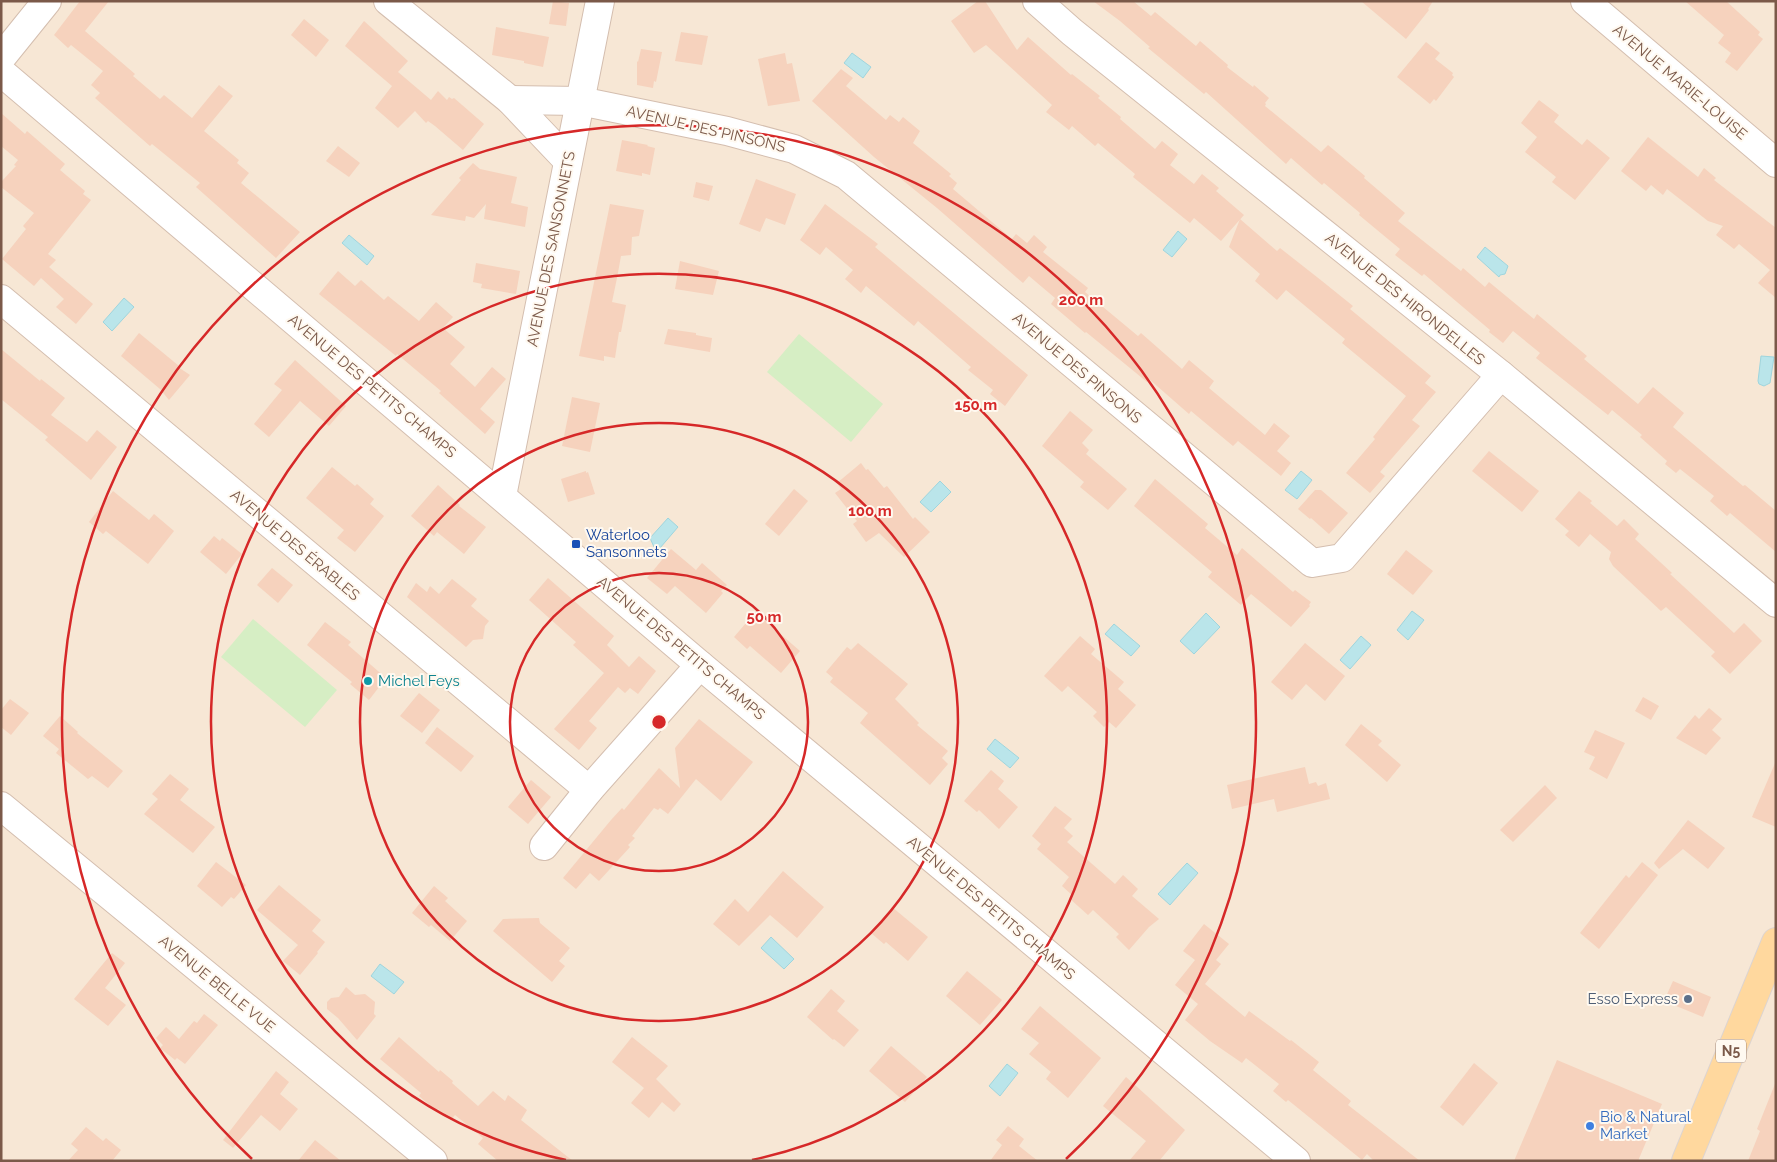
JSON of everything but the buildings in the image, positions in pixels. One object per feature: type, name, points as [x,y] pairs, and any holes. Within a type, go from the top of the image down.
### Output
[{"type":"main road","name":"N5","points":[[1686,1161],[1776,942]]},
{"type":"street","points":[[1,58],[47,1]]},
{"type":"street","points":[[388,1],[510,100],[568,161]]},
{"type":"street","name":"AVENUE DES SANSONNETS","points":[[502,496],[600,1]]},
{"type":"street","name":"AVENUE DES HIRONDELLES","points":[[1037,1],[1072,32],[1501,376],[1774,603]]},
{"type":"street","name":"AVENUE MARIE-LOUISE","points":[[1585,1],[1776,163]]},
{"type":"street","name":"AVENUE DES PETITS CHAMPS","points":[[1,72],[700,665],[1296,1161]]},
{"type":"street","points":[[510,100],[580,101]]},
{"type":"street","name":"AVENUE DES PINSONS","points":[[580,101],[727,131],[794,149],[846,175],[1312,564],[1342,558],[1501,376]]},
{"type":"street","name":"AVENUE DES ÉRABLES","points":[[1,299],[589,790]]},
{"type":"street","points":[[544,846],[589,790],[700,665]]},
{"type":"street","name":"AVENUE BELLE VUE","points":[[1,806],[433,1161]]},
{"type":"shaded area","points":[[1,1],[1776,1],[1776,1161],[1,1161]]},
{"type":"green space","points":[[799,334],[883,404],[851,442],[767,372]]},
{"type":"green space","points":[[253,619],[337,690],[305,727],[221,657]]},
{"type":"water","points":[[852,53],[871,67],[863,78],[844,63]]},
{"type":"water","points":[[1178,231],[1187,239],[1172,257],[1163,250]]},
{"type":"water","points":[[349,235],[374,256],[367,265],[342,243]]},
{"type":"water","points":[[1485,247],[1508,266],[1505,274],[1499,277],[1477,257]]},
{"type":"water","points":[[124,298],[134,307],[112,331],[103,322]]},
{"type":"water","points":[[1761,356],[1774,357],[1770,383],[1764,386],[1759,384],[1758,381]]},
{"type":"water","points":[[1301,471],[1312,480],[1297,499],[1285,490]]},
{"type":"water","points":[[940,481],[951,492],[931,512],[920,502]]},
{"type":"water","points":[[668,518],[678,527],[660,548],[654,547],[650,538]]},
{"type":"water","points":[[1412,611],[1424,620],[1408,640],[1397,630]]},
{"type":"water","points":[[1206,613],[1220,627],[1194,654],[1180,641]]},
{"type":"water","points":[[1114,624],[1140,646],[1131,656],[1105,634]]},
{"type":"water","points":[[1361,636],[1371,645],[1350,669],[1340,660]]},
{"type":"water","points":[[995,739],[1019,758],[1010,768],[987,749]]},
{"type":"water","points":[[1187,863],[1198,873],[1170,905],[1158,894]]},
{"type":"water","points":[[771,937],[794,959],[784,969],[761,948]]},
{"type":"water","points":[[380,964],[404,982],[394,994],[371,976]]},
{"type":"water","points":[[1007,1064],[1018,1073],[1000,1096],[989,1086]]},
{"type":"place","name":"Waterloo Sansonnets","points":[[576,544]]},
{"type":"place","name":"Michel Feys","points":[[368,681]]},
{"type":"place","name":"Esso Express","points":[[1688,999]]},
{"type":"place","name":"Bio & Natural Market","points":[[1590,1126]]}]
